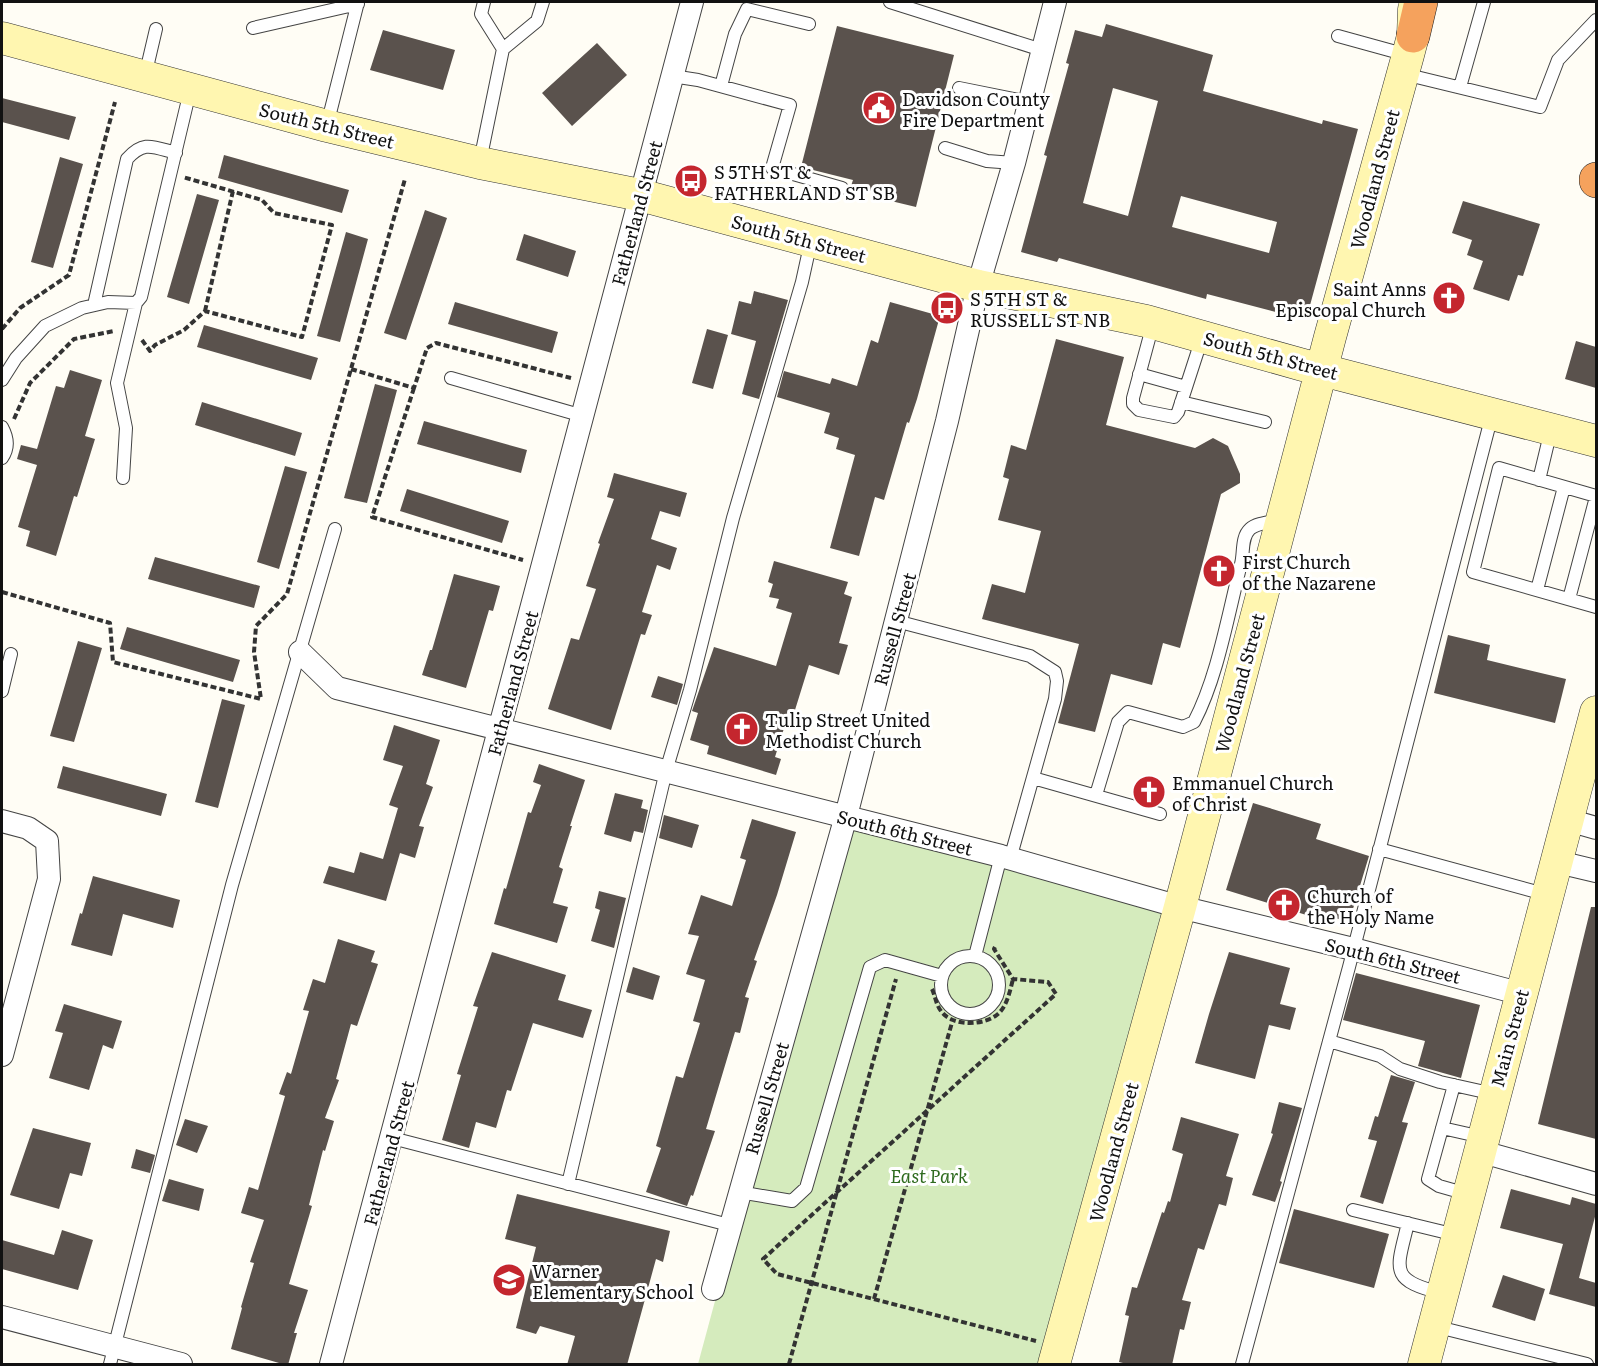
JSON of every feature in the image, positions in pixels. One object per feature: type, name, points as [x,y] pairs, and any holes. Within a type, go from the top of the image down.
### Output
[{"type":"highway","points":[[1408,55],[1421,2]]},
{"type":"main road","name":"Woodland Street","points":[[1408,55],[1414,2]]},
{"type":"main road","name":"Woodland Street","points":[[1053,1357],[1180,907],[1281,520],[1408,55],[1429,2]]},
{"type":"main road","name":"South 5th Street","points":[[2,38],[327,126],[480,163],[640,195],[978,286],[1154,323],[1596,441]]},
{"type":"main road","name":"Main Street","points":[[1424,1365],[1480,1144],[1558,862],[1582,824],[1596,712]]},
{"type":"street","name":"Fatherland Street","points":[[331,1365],[692,2]]},
{"type":"street","name":"Russell Street","points":[[712,1289],[846,816],[947,421],[978,286],[1014,163],[1055,2]]},
{"type":"street","name":"South 6th Street","points":[[300,652],[337,688],[1005,857],[1180,907],[1521,994]]},
{"type":"street","points":[[2,821],[27,828],[47,841],[49,879],[2,1055]]},
{"type":"street","points":[[1558,862],[1596,871]]},
{"type":"street","points":[[1480,1144],[1596,1184]]},
{"type":"street","points":[[2,1317],[112,1356],[182,1365]]},
{"type":"lane","points":[[484,2],[481,14],[503,49]]},
{"type":"lane","points":[[480,163],[503,49],[537,21],[543,2]]},
{"type":"lane","points":[[890,2],[1042,50]]},
{"type":"lane","points":[[1460,87],[1484,2]]},
{"type":"lane","points":[[253,28],[358,3],[327,126]]},
{"type":"lane","points":[[721,86],[735,34],[747,9],[809,24]]},
{"type":"lane","points":[[1338,36],[1408,55],[1460,87],[1540,107],[1558,60],[1596,20]]},
{"type":"lane","points":[[145,77],[156,29]]},
{"type":"lane","points":[[672,76],[721,86],[790,105],[772,168],[842,188]]},
{"type":"lane","points":[[959,88],[1029,102]]},
{"type":"lane","points":[[123,478],[126,428],[117,383],[136,303],[141,297],[190,90]]},
{"type":"lane","points":[[94,305],[127,159],[136,149],[147,145],[176,153]]},
{"type":"lane","points":[[945,148],[987,161],[1014,163]]},
{"type":"lane","points":[[568,1184],[666,771],[690,690],[733,518],[799,292],[811,241]]},
{"type":"lane","points":[[2,380],[16,358],[45,326],[82,308],[108,302],[136,303]]},
{"type":"lane","points":[[1154,323],[1133,398],[1133,404],[1139,410],[1174,417],[1202,336]]},
{"type":"lane","points":[[1139,374],[1186,387]]},
{"type":"lane","points":[[451,378],[583,416]]},
{"type":"lane","points":[[1181,402],[1265,422]]},
{"type":"lane","points":[[1242,1365],[1353,950],[1492,413]]},
{"type":"lane","points":[[2,427],[7,445],[2,458]]},
{"type":"lane","points":[[1539,480],[1552,429]]},
{"type":"lane","points":[[1569,599],[1571,575],[1584,529],[1594,517],[1596,496],[1499,468],[1473,572],[1596,607]]},
{"type":"lane","points":[[1537,590],[1547,569],[1559,522],[1564,486]]},
{"type":"lane","points":[[1096,795],[1118,722],[1128,712],[1183,726],[1194,722],[1204,704],[1242,559],[1245,535],[1251,527],[1281,520]]},
{"type":"lane","points":[[112,1356],[232,885],[335,529]]},
{"type":"lane","points":[[896,621],[1030,656],[1055,672],[1057,681],[1055,699],[1033,777],[1005,857],[975,956]]},
{"type":"lane","points":[[2,691],[11,654]]},
{"type":"lane","points":[[1033,777],[1160,814]]},
{"type":"lane","points":[[1379,849],[1549,895]]},
{"type":"lane","points":[[975,956],[986,960],[997,973],[999,991],[988,1008],[979,1013],[959,1013],[944,1000],[940,991],[942,976],[950,963],[958,958],[975,956]]},
{"type":"lane","points":[[739,1192],[792,1201],[806,1188],[870,967],[885,960],[942,976]]},
{"type":"lane","points":[[1329,1041],[1380,1056],[1400,1070],[1494,1094]]},
{"type":"lane","points":[[1454,1085],[1428,1179],[1439,1186],[1468,1194]]},
{"type":"lane","points":[[1442,1128],[1480,1144]]},
{"type":"lane","points":[[392,1138],[729,1225]]},
{"type":"lane","points":[[1353,1210],[1457,1235]]},
{"type":"lane","points":[[1408,1223],[1399,1262],[1402,1274],[1414,1286],[1442,1294]]},
{"type":"lane","points":[[1434,1326],[1587,1365]]},
{"type":"path","points":[[2,329],[20,308],[69,275],[116,102]]},
{"type":"path","points":[[180,188],[186,166]]},
{"type":"path","points":[[183,177],[262,200],[274,213],[332,225],[302,337],[204,311]]},
{"type":"path","points":[[2,592],[110,623],[113,662],[261,699],[254,652],[256,626],[286,594],[405,179]]},
{"type":"path","points":[[140,337],[150,351],[155,345],[184,330],[204,311],[233,191]]},
{"type":"path","points":[[18,427],[14,418],[30,383],[74,339],[115,330]]},
{"type":"path","points":[[414,388],[372,517],[523,560]]},
{"type":"path","points":[[923,986],[933,989],[941,1011],[953,1019],[972,1025],[998,1014],[1008,998],[1013,980],[994,949],[997,939]]},
{"type":"path","points":[[789,1365],[895,978],[904,981]]},
{"type":"path","points":[[1013,980],[1048,982],[1056,994],[763,1259],[777,1274],[874,1299],[1053,1357]]},
{"type":"path","points":[[874,1299],[953,1019]]},
{"type":"green space","name":"East Park","points":[[846,816],[1180,907],[1059,1364],[698,1364]]},
{"type":"building","points":[[1106,24],[1213,55],[1203,91],[1322,124],[1323,120],[1358,129],[1306,320],[1207,294],[1206,299],[1059,258],[1057,262],[1021,252],[1047,156],[1044,155],[1069,64],[1066,63],[1075,30],[1102,37]],"holes":[[[1113,88],[1158,101],[1128,216],[1083,203]],[[1181,196],[1277,222],[1269,253],[1172,227]]]},
{"type":"building","name":"Davidson County Fire Department","points":[[837,26],[954,55],[916,207],[891,201],[892,196],[851,186],[853,180],[801,167]]},
{"type":"building","points":[[383,30],[455,50],[443,90],[370,70]]},
{"type":"building","points":[[597,43],[627,75],[572,126],[542,93]]},
{"type":"building","points":[[2,98],[76,117],[69,140],[2,122]]},
{"type":"building","points":[[224,155],[349,190],[342,213],[218,178]]},
{"type":"building","points":[[60,157],[83,164],[53,268],[31,262]]},
{"type":"building","points":[[197,194],[219,200],[189,304],[167,297]]},
{"type":"building","points":[[1463,201],[1540,224],[1523,276],[1518,275],[1509,301],[1473,289],[1483,261],[1467,255],[1472,240],[1452,233]]},
{"type":"building","points":[[425,210],[447,218],[406,340],[384,333]]},
{"type":"building","points":[[346,232],[368,239],[340,342],[317,336]]},
{"type":"building","points":[[524,234],[576,251],[568,277],[516,260]]},
{"type":"building","points":[[754,291],[788,300],[759,399],[742,394],[756,341],[731,334],[739,301],[751,304]]},
{"type":"building","points":[[455,302],[558,332],[552,353],[448,324]]},
{"type":"building","points":[[890,302],[940,316],[917,399],[909,423],[907,422],[884,500],[875,497],[859,556],[830,548],[855,455],[836,449],[839,438],[824,433],[830,413],[777,397],[784,371],[830,384],[832,378],[857,386],[871,340],[878,343]]},
{"type":"building","points":[[204,325],[318,358],[311,380],[197,347]]},
{"type":"building","points":[[707,329],[728,335],[713,389],[692,383]]},
{"type":"building","points":[[1056,339],[1124,357],[1106,425],[1195,448],[1213,438],[1228,446],[1240,474],[1240,483],[1221,494],[1180,648],[1163,643],[1152,685],[1111,674],[1095,732],[1058,723],[1079,644],[982,619],[992,584],[1025,593],[1041,531],[998,520],[1009,479],[1003,477],[1011,445],[1026,450]]},
{"type":"building","points":[[1576,341],[1596,347],[1596,388],[1565,379]]},
{"type":"building","points":[[70,370],[102,380],[85,436],[95,439],[77,497],[74,496],[56,556],[26,546],[30,531],[18,527],[37,465],[17,459],[21,445],[37,449],[56,386],[64,388]]},
{"type":"building","points":[[375,384],[397,390],[367,503],[344,498]]},
{"type":"building","points":[[202,402],[302,433],[295,456],[195,425]]},
{"type":"building","points":[[424,421],[527,450],[521,473],[417,444]]},
{"type":"building","points":[[285,466],[307,472],[279,569],[257,562]]},
{"type":"building","points":[[614,473],[687,493],[680,517],[660,511],[651,539],[677,548],[670,570],[657,565],[642,612],[652,615],[645,635],[641,634],[611,730],[548,709],[571,638],[579,640],[596,589],[586,586],[614,499],[607,497]]},
{"type":"building","points":[[407,489],[509,521],[502,543],[400,511]]},
{"type":"building","points":[[155,557],[260,586],[254,608],[148,579]]},
{"type":"building","points":[[774,561],[848,582],[844,594],[852,597],[839,643],[848,645],[839,675],[809,665],[795,710],[790,709],[775,757],[781,759],[776,775],[707,754],[709,746],[690,740],[698,713],[692,711],[714,647],[776,666],[792,613],[776,608],[779,599],[769,597],[773,584],[768,582]]},
{"type":"building","points":[[454,574],[500,586],[493,611],[489,610],[466,688],[422,675],[430,650],[432,650]]},
{"type":"building","points":[[127,627],[240,660],[233,682],[120,649]]},
{"type":"building","points":[[1448,635],[1490,645],[1487,660],[1566,679],[1555,723],[1434,693]]},
{"type":"building","points":[[78,641],[102,648],[74,742],[50,736]]},
{"type":"building","points":[[658,676],[683,684],[677,705],[651,697]]},
{"type":"building","points":[[222,699],[245,705],[218,808],[195,802]]},
{"type":"building","points":[[394,725],[440,740],[426,784],[433,787],[419,826],[424,827],[415,858],[400,853],[386,901],[323,883],[329,866],[354,873],[360,852],[383,859],[398,808],[389,805],[403,766],[383,760]]},
{"type":"building","points":[[539,764],[585,780],[559,867],[563,869],[553,903],[568,907],[557,943],[494,924],[528,812],[531,813],[541,785],[533,782]]},
{"type":"building","points":[[63,766],[167,794],[161,816],[57,788]]},
{"type":"building","points":[[615,793],[643,800],[641,808],[648,810],[643,833],[634,831],[631,842],[604,834]]},
{"type":"building","points":[[1253,803],[1321,824],[1316,839],[1369,856],[1349,922],[1318,913],[1316,918],[1226,890]]},
{"type":"building","points":[[664,815],[699,825],[692,848],[659,838]]},
{"type":"building","points":[[752,819],[796,832],[754,960],[757,961],[745,997],[749,998],[740,1033],[735,1032],[706,1129],[715,1131],[693,1196],[691,1195],[687,1206],[646,1192],[661,1148],[656,1146],[676,1076],[683,1078],[700,1023],[693,1021],[705,980],[686,974],[699,936],[688,934],[701,895],[732,906],[746,860],[740,858]]},
{"type":"building","points":[[93,876],[180,900],[173,928],[123,914],[112,956],[71,945]]},
{"type":"building","points":[[599,891],[626,898],[614,948],[591,941],[600,910],[595,908]]},
{"type":"building","points":[[1591,907],[1596,907],[1596,1139],[1538,1124]]},
{"type":"building","points":[[338,939],[375,951],[371,962],[378,964],[357,1026],[351,1024],[336,1079],[339,1080],[325,1118],[334,1121],[325,1151],[323,1150],[309,1205],[312,1206],[289,1284],[308,1290],[294,1333],[297,1333],[288,1365],[286,1365],[231,1349],[254,1263],[250,1262],[264,1220],[241,1213],[249,1187],[258,1190],[285,1096],[279,1094],[287,1072],[291,1074],[309,1011],[303,1010],[313,979],[325,983]]},
{"type":"building","points":[[492,952],[566,975],[558,1000],[592,1010],[583,1038],[533,1023],[511,1091],[507,1090],[496,1128],[476,1122],[469,1148],[442,1140],[461,1075],[457,1074],[478,1007],[473,1006]]},
{"type":"building","points":[[1229,952],[1290,968],[1280,1004],[1296,1008],[1290,1030],[1269,1025],[1255,1079],[1195,1063]]},
{"type":"building","points":[[633,967],[660,976],[653,1000],[626,992]]},
{"type":"building","points":[[1356,973],[1480,1005],[1461,1078],[1418,1066],[1425,1041],[1343,1020]]},
{"type":"building","points":[[64,1004],[122,1021],[113,1049],[103,1045],[89,1090],[49,1078],[63,1033],[55,1031]]},
{"type":"building","points":[[1391,1075],[1415,1082],[1402,1122],[1408,1123],[1383,1204],[1360,1197],[1377,1141],[1368,1139],[1375,1116],[1378,1117]]},
{"type":"building","points":[[1279,1102],[1302,1108],[1275,1202],[1252,1195],[1273,1134],[1271,1133]]},
{"type":"building","points":[[1181,1117],[1239,1134],[1226,1176],[1233,1178],[1226,1206],[1219,1204],[1204,1250],[1198,1248],[1182,1300],[1191,1302],[1184,1330],[1180,1329],[1172,1365],[1131,1365],[1119,1362],[1129,1316],[1125,1315],[1132,1287],[1137,1288],[1162,1212],[1164,1213],[1168,1201],[1170,1202],[1183,1154],[1172,1150]]},
{"type":"building","points":[[185,1119],[208,1126],[197,1153],[176,1145]]},
{"type":"building","points":[[33,1128],[91,1143],[82,1176],[70,1173],[59,1209],[10,1195]]},
{"type":"building","points":[[136,1149],[155,1155],[150,1173],[131,1168]]},
{"type":"building","points":[[169,1179],[204,1189],[199,1211],[162,1201]]},
{"type":"building","points":[[1511,1189],[1570,1205],[1572,1197],[1596,1204],[1596,1213],[1579,1278],[1596,1283],[1596,1307],[1549,1294],[1563,1244],[1500,1228]]},
{"type":"building","points":[[517,1194],[670,1231],[663,1262],[656,1259],[627,1365],[567,1365],[575,1336],[540,1326],[536,1334],[516,1328],[536,1247],[505,1239]]},
{"type":"building","points":[[1294,1209],[1389,1234],[1374,1288],[1279,1263]]},
{"type":"building","points":[[62,1230],[93,1240],[78,1290],[2,1269],[2,1240],[54,1255]]},
{"type":"building","points":[[1503,1275],[1545,1289],[1535,1321],[1492,1307]]},
{"type":"place","name":"Davidson County Fire Department","points":[[879,108]]},
{"type":"place","name":"S 5TH ST & FATHERLAND ST SB","points":[[691,181]]},
{"type":"place","name":"Saint Anns Episcopal Church","points":[[1449,298]]},
{"type":"place","name":"S 5TH ST & RUSSELL ST NB","points":[[947,308]]},
{"type":"place","name":"First Church of the Nazarene","points":[[1219,571]]},
{"type":"place","name":"Tulip Street United Methodist Church","points":[[742,729]]},
{"type":"place","name":"Emmanuel Church of Christ","points":[[1149,792]]},
{"type":"place","name":"Church of the Holy Name","points":[[1284,905]]},
{"type":"place","name":"Warner Elementary School","points":[[509,1280]]}]
